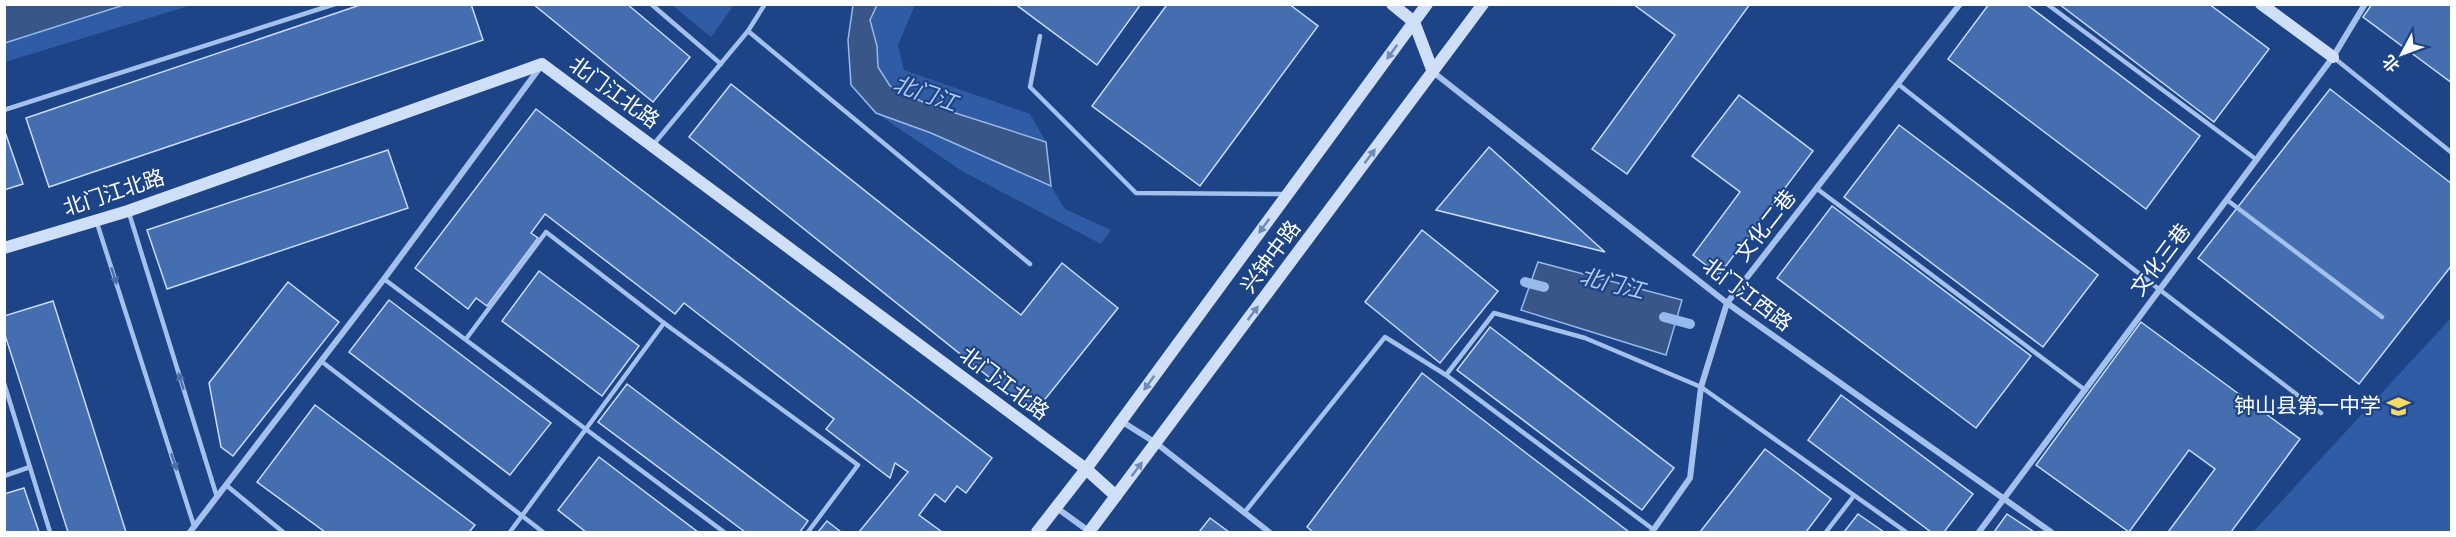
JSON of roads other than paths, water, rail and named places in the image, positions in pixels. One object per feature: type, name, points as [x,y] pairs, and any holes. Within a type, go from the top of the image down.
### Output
[{"type":"street","points":[[1392,4],[1414,22],[1433,72]]},
{"type":"street","name":"兴钟中路","points":[[1037,532],[1086,469],[1427,4]]},
{"type":"street","name":"兴钟中路","points":[[1090,532],[1484,4]]},
{"type":"street","name":"文化二巷","points":[[1653,531],[1690,478],[1701,387],[1727,303],[1960,4]]},
{"type":"street","points":[[2261,4],[2333,57]]},
{"type":"street","name":"文化三巷","points":[[1979,532],[2333,57],[2365,4]]},
{"type":"street","points":[[192,530],[384,279],[542,64]]},
{"type":"street","name":"北门江北路","points":[[4,248],[128,211],[542,64],[1086,469],[1116,496]]},
{"type":"street","name":"北门江西路","points":[[1433,72],[1727,303],[2051,532]]},
{"type":"street","points":[[1121,421],[1156,443],[1269,532]]},
{"type":"street","points":[[1056,507],[1090,532]]},
{"type":"lane","points":[[4,110],[335,4]]},
{"type":"lane","points":[[651,4],[721,64]]},
{"type":"lane","points":[[653,145],[748,31],[765,4]]},
{"type":"lane","points":[[2047,4],[2257,160]]},
{"type":"lane","points":[[748,31],[1030,264]]},
{"type":"lane","points":[[1040,36],[1030,87],[1136,193],[1287,194]]},
{"type":"lane","points":[[2333,57],[2451,153]]},
{"type":"lane","points":[[1898,84],[2321,413]]},
{"type":"lane","points":[[1816,188],[2085,390]]},
{"type":"lane","points":[[2227,200],[2382,317]]},
{"type":"lane","points":[[128,211],[217,496]]},
{"type":"lane","points":[[96,220],[192,530]]},
{"type":"lane","points":[[466,339],[546,232],[664,323],[858,465],[808,532]]},
{"type":"lane","points":[[384,279],[724,532]]},
{"type":"lane","points":[[1446,375],[1494,313],[1585,338],[1701,387],[1906,532]]},
{"type":"lane","points":[[510,532],[664,323]]},
{"type":"lane","points":[[1244,513],[1385,337],[1446,375],[1653,531]]},
{"type":"lane","points":[[321,361],[543,532]]},
{"type":"lane","points":[[4,383],[50,532]]},
{"type":"lane","points":[[4,476],[30,467]]},
{"type":"lane","points":[[226,486],[283,532]]},
{"type":"lane","points":[[1826,532],[1854,497]]},
{"type":"water","points":[[5,4],[124,4],[124,5],[5,43]]},
{"type":"water","points":[[853,5],[877,5],[870,20],[877,46],[878,67],[890,86],[927,104],[1046,142],[1051,186],[931,133],[876,113],[851,85],[848,40]]},
{"type":"water","points":[[1538,262],[1682,300],[1666,355],[1521,310]]},
{"type":"waterway","name":"北门江","points":[[1525,282],[1544,287]]},
{"type":"waterway","name":"北门江","points":[[1664,317],[1690,324]]},
{"type":"place","name":"钟山县第一中学","points":[[2399,406]]}]
